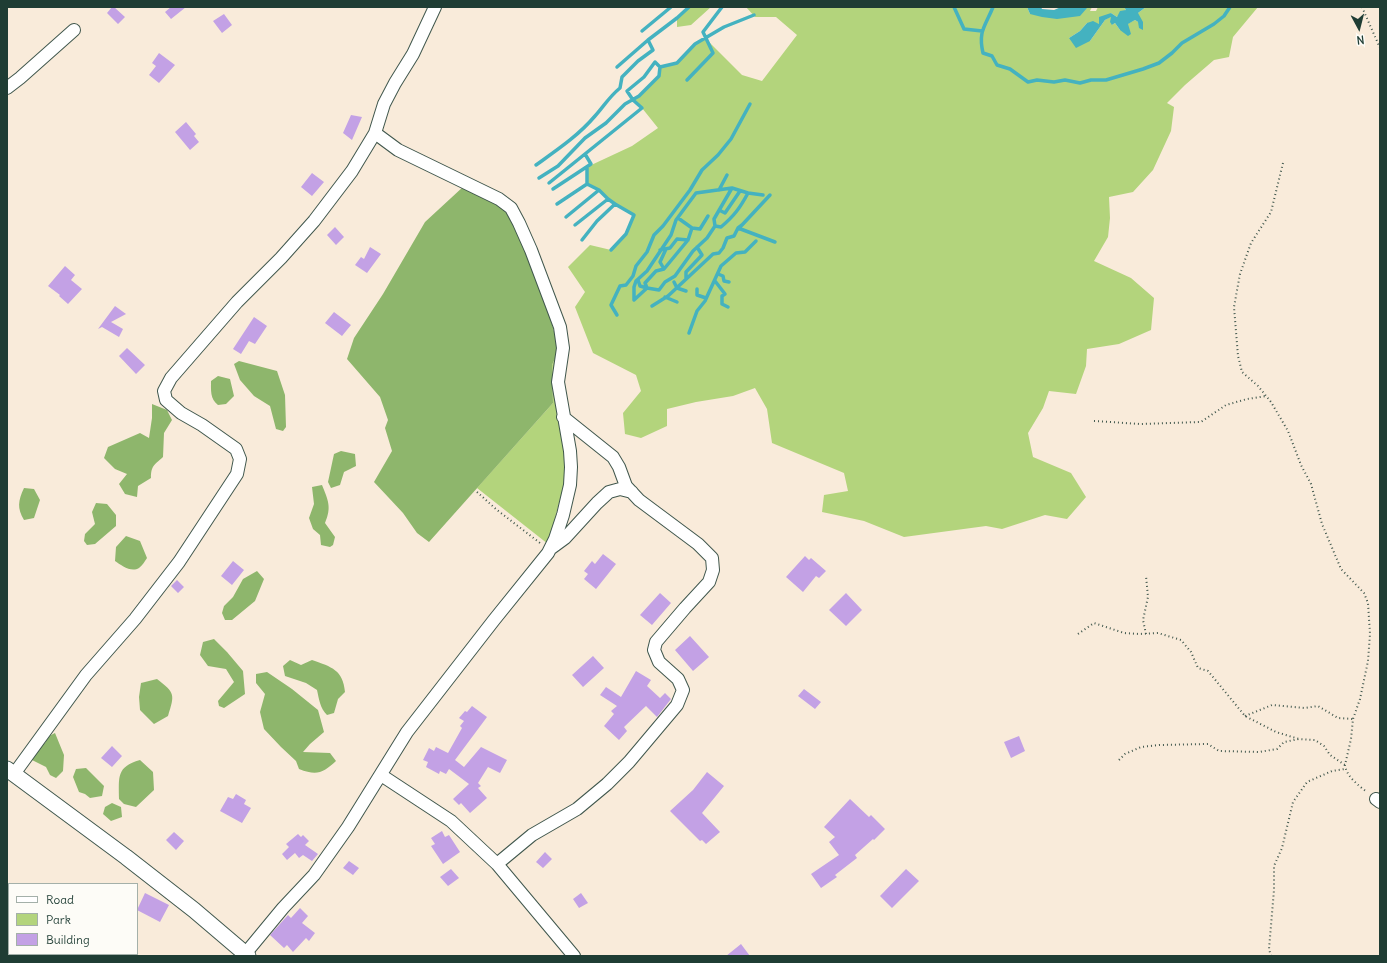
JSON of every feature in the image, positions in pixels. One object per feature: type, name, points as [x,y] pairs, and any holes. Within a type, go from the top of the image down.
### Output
[{"type":"street","points":[[374,134],[398,150],[499,199],[511,208],[531,250],[560,327],[563,348],[558,382],[570,451],[570,485],[563,515],[550,550],[407,732],[348,827],[314,875],[282,908],[247,955],[194,910],[126,857],[10,772],[86,675],[134,619],[179,562],[237,474],[240,459],[236,449],[202,425],[181,413],[166,400],[164,391],[171,378],[237,302],[281,258],[314,221],[352,171],[374,134],[388,97],[413,54],[435,7]]},
{"type":"street","points":[[7,88],[74,30]]},
{"type":"street","points":[[498,864],[532,836],[577,809],[607,784],[629,762],[677,705],[683,690],[678,679],[659,662],[654,650],[656,642],[709,582],[713,570],[712,558],[698,544],[639,500],[626,486],[612,457],[563,417]]},
{"type":"street","points":[[550,550],[566,538],[597,503],[609,492],[620,489],[632,492]]},
{"type":"street","points":[[381,775],[451,821],[498,864],[574,956]]},
{"type":"path","points":[[1362,7],[1380,48]]},
{"type":"path","points":[[1283,163],[1272,212],[1251,243],[1240,274],[1234,307],[1238,356],[1242,372],[1258,386],[1271,402],[1288,431],[1301,465],[1311,484],[1322,524],[1341,569],[1364,593],[1368,603],[1370,634],[1368,661],[1360,699],[1353,719],[1345,769],[1361,787],[1378,801]]},
{"type":"path","points":[[1094,421],[1140,424],[1201,422],[1226,405],[1246,399],[1266,396]]},
{"type":"path","points":[[477,492],[497,510],[550,550]]},
{"type":"path","points":[[1146,576],[1148,597],[1143,620],[1146,634]]},
{"type":"path","points":[[1078,634],[1094,623],[1124,633],[1158,633],[1181,640],[1191,652],[1198,668],[1208,672],[1245,716],[1276,732],[1299,739],[1315,740],[1324,746],[1330,755],[1345,765]]},
{"type":"path","points":[[1245,716],[1272,705],[1305,708],[1318,706],[1338,718],[1353,719]]},
{"type":"path","points":[[1119,760],[1126,754],[1141,748],[1153,746],[1208,744],[1219,751],[1259,752],[1276,749],[1284,742],[1299,739]]},
{"type":"path","points":[[1271,956],[1269,949],[1274,890],[1274,866],[1282,848],[1293,802],[1307,782],[1332,771],[1345,769]]},
{"type":"green space","points":[[689,7],[711,7],[691,25],[677,27],[677,18]]},
{"type":"green space","points":[[746,7],[1027,7],[1030,14],[1087,7],[1092,7],[1090,11],[1096,11],[1098,7],[1124,7],[1126,10],[1117,17],[1111,13],[1099,24],[1087,23],[1080,31],[1069,38],[1090,41],[1105,20],[1112,16],[1112,25],[1115,23],[1120,30],[1135,20],[1138,22],[1138,13],[1146,7],[1258,7],[1233,37],[1229,57],[1214,60],[1167,103],[1174,107],[1171,131],[1153,170],[1133,192],[1109,197],[1110,218],[1108,237],[1094,261],[1131,278],[1154,298],[1151,330],[1119,344],[1087,349],[1086,366],[1076,394],[1049,391],[1043,408],[1028,433],[1033,457],[1071,473],[1086,497],[1067,519],[1045,515],[1002,529],[986,526],[904,537],[864,521],[822,512],[824,495],[848,491],[844,473],[772,443],[767,409],[755,388],[733,396],[696,402],[667,409],[667,426],[641,438],[625,434],[623,413],[641,391],[636,375],[593,353],[575,307],[585,292],[568,267],[590,245],[611,250],[626,234],[634,215],[615,204],[599,190],[587,184],[587,167],[632,146],[658,128],[642,108],[633,100],[659,76],[660,67],[677,63],[695,44],[705,38],[742,75],[762,81],[797,35],[776,17],[755,17]]},
{"type":"green space","points":[[464,186],[509,211],[522,237],[549,313],[559,350],[552,365],[553,403],[429,542],[417,533],[403,513],[374,482],[392,451],[385,428],[388,420],[380,397],[347,359],[354,338],[383,294],[425,222]]},
{"type":"green space","points":[[559,350],[568,463],[566,477],[548,544],[477,488],[553,403],[552,365]]},
{"type":"green space","points":[[239,361],[277,371],[285,395],[286,427],[283,431],[276,429],[270,406],[254,396],[240,380],[234,364]]},
{"type":"green space","points":[[218,376],[230,379],[234,396],[226,404],[218,405],[212,397],[211,381]]},
{"type":"green space","points":[[152,404],[167,410],[172,420],[164,433],[163,457],[154,466],[151,478],[138,486],[137,497],[125,494],[119,484],[127,474],[115,469],[104,458],[108,447],[140,433],[149,438],[152,418]]},
{"type":"green space","points":[[341,451],[355,454],[356,466],[344,472],[340,485],[331,488],[328,482],[334,454]]},
{"type":"green space","points":[[322,485],[329,508],[325,523],[335,537],[333,545],[330,547],[321,545],[320,535],[313,529],[309,518],[314,504],[312,487]]},
{"type":"green space","points":[[24,488],[34,489],[40,500],[34,518],[24,520],[20,512],[19,504]]},
{"type":"green space","points":[[96,503],[107,504],[116,515],[116,526],[95,544],[87,545],[84,541],[85,534],[95,524],[92,512]]},
{"type":"green space","points":[[126,536],[140,541],[147,558],[139,568],[133,570],[126,568],[115,561],[116,547]]},
{"type":"green space","points":[[257,571],[264,579],[255,601],[232,620],[225,620],[222,613],[224,606],[233,597],[243,579]]},
{"type":"green space","points":[[214,639],[243,671],[245,694],[224,708],[219,706],[218,701],[234,682],[226,669],[208,666],[200,655],[203,642]]},
{"type":"green space","points":[[290,660],[301,665],[312,660],[331,667],[339,674],[344,685],[345,692],[338,699],[334,713],[327,715],[320,703],[317,690],[306,683],[285,676],[283,666]]},
{"type":"green space","points":[[267,672],[292,689],[318,710],[324,732],[303,752],[330,753],[336,761],[323,771],[315,773],[299,769],[296,761],[264,729],[260,712],[265,694],[256,683],[256,674]]},
{"type":"green space","points":[[157,679],[172,694],[172,703],[168,716],[154,724],[140,710],[139,697],[141,683]]},
{"type":"green space","points":[[55,733],[64,755],[63,771],[56,778],[50,775],[46,767],[30,759],[33,750],[45,743],[49,736]]},
{"type":"green space","points":[[140,760],[153,772],[154,790],[136,807],[124,804],[119,799],[119,779],[120,774],[127,766]]},
{"type":"green space","points":[[86,768],[104,786],[102,796],[90,798],[79,792],[73,777],[76,769]]},
{"type":"green space","points":[[112,803],[121,807],[122,817],[111,821],[103,814],[105,807]]},
{"type":"water","points":[[1027,7],[1041,7],[1042,9],[1054,10],[1061,7],[1087,8],[1080,16],[1057,19],[1030,14]]},
{"type":"water","points":[[1124,7],[1146,7],[1138,13],[1143,22],[1143,30],[1139,28],[1138,22],[1135,20],[1128,24],[1131,34],[1128,36],[1120,30],[1115,23],[1112,25],[1110,22],[1111,17],[1105,20],[1090,41],[1076,48],[1069,38],[1080,31],[1087,23],[1093,21],[1099,24],[1099,17],[1111,13],[1117,17],[1120,11],[1126,10]]},
{"type":"building","points":[[112,7],[114,7],[125,17],[118,24],[107,13]]},
{"type":"building","points":[[171,7],[186,7],[171,19],[165,12]]},
{"type":"building","points":[[224,14],[232,25],[222,33],[213,21]]},
{"type":"building","points":[[159,53],[175,65],[159,83],[149,75],[156,66],[152,63]]},
{"type":"building","points":[[351,115],[362,117],[352,140],[343,133]]},
{"type":"building","points":[[186,122],[196,134],[194,136],[199,142],[190,150],[175,132]]},
{"type":"building","points":[[312,173],[324,182],[312,196],[301,187]]},
{"type":"building","points":[[335,227],[344,237],[336,245],[327,235]]},
{"type":"building","points":[[370,247],[381,254],[367,273],[355,265],[361,257],[364,259]]},
{"type":"building","points":[[65,266],[75,275],[71,280],[82,289],[68,304],[59,296],[60,295],[48,286]]},
{"type":"building","points":[[115,306],[126,314],[111,322],[123,329],[119,337],[102,327],[98,329]]},
{"type":"building","points":[[334,312],[351,325],[342,336],[325,323]]},
{"type":"building","points":[[254,317],[267,326],[255,344],[249,341],[241,354],[233,349]]},
{"type":"building","points":[[127,348],[145,365],[136,374],[119,356]]},
{"type":"building","points":[[603,554],[616,564],[596,589],[584,579],[588,574],[584,571],[592,561],[595,564]]},
{"type":"building","points":[[805,556],[809,560],[811,558],[826,571],[819,578],[816,576],[803,592],[786,577]]},
{"type":"building","points":[[233,561],[244,570],[232,585],[221,576]]},
{"type":"building","points":[[177,580],[184,587],[178,593],[171,586]]},
{"type":"building","points":[[660,593],[671,603],[652,625],[640,615]]},
{"type":"building","points":[[846,593],[862,610],[846,626],[829,610]]},
{"type":"building","points":[[690,636],[709,657],[693,671],[675,650]]},
{"type":"building","points":[[593,656],[604,668],[583,687],[572,675]]},
{"type":"building","points":[[636,671],[651,680],[647,686],[660,698],[665,693],[671,699],[657,717],[646,706],[624,727],[627,731],[619,740],[604,726],[614,714],[611,711],[617,706],[600,695],[606,687],[621,697]]},
{"type":"building","points":[[804,689],[821,702],[815,709],[798,696]]},
{"type":"building","points":[[472,706],[487,717],[455,760],[464,767],[481,747],[507,760],[500,773],[488,767],[478,783],[481,786],[478,788],[487,798],[470,813],[461,803],[459,805],[453,799],[469,784],[449,769],[446,774],[440,771],[439,774],[426,767],[428,762],[423,760],[429,748],[434,751],[436,747],[448,753],[462,728],[460,726],[464,721],[459,718]]},
{"type":"building","points":[[1019,736],[1025,751],[1011,758],[1004,742]]},
{"type":"building","points":[[112,746],[122,756],[112,767],[101,758]]},
{"type":"building","points":[[707,772],[724,786],[702,813],[720,832],[706,844],[702,840],[700,841],[670,811],[693,790]]},
{"type":"building","points":[[236,794],[246,800],[244,804],[251,808],[242,823],[220,811],[228,797],[233,799]]},
{"type":"building","points":[[850,799],[869,817],[871,815],[885,829],[855,855],[857,858],[835,875],[837,877],[821,888],[811,874],[839,855],[829,842],[835,837],[824,827]]},
{"type":"building","points":[[442,831],[445,837],[449,835],[460,852],[443,864],[431,846],[435,844],[431,838]]},
{"type":"building","points":[[174,832],[184,841],[176,850],[166,840]]},
{"type":"building","points":[[298,834],[301,837],[303,835],[309,841],[305,845],[318,854],[312,861],[303,855],[299,858],[295,853],[287,860],[282,854],[289,847],[286,844]]},
{"type":"building","points":[[545,852],[552,859],[543,868],[536,862]]},
{"type":"building","points":[[349,861],[359,868],[353,875],[343,868]]},
{"type":"building","points":[[451,869],[459,878],[448,886],[440,877]]},
{"type":"building","points":[[906,869],[919,881],[892,908],[880,896]]},
{"type":"building","points":[[145,893],[169,905],[160,922],[138,911]]},
{"type":"building","points":[[581,893],[588,903],[579,908],[573,899]]},
{"type":"building","points":[[300,908],[308,916],[302,923],[315,933],[309,941],[306,938],[293,952],[287,945],[284,948],[270,935],[288,915],[291,918]]},
{"type":"building","points":[[741,944],[750,956],[726,956]]},
{"type":"waterway","points":[[642,31],[671,7]]},
{"type":"waterway","points":[[536,165],[582,130],[620,88],[622,77],[638,61],[653,50],[648,40],[689,7]]},
{"type":"waterway","points":[[687,80],[713,53],[703,32],[722,7]]},
{"type":"waterway","points":[[954,7],[964,29],[982,31]]},
{"type":"waterway","points":[[993,7],[983,29],[981,39],[983,53],[992,56],[997,65],[1010,69],[1028,82],[1037,80],[1054,82],[1065,80],[1080,83],[1091,80],[1106,80],[1159,63],[1182,43],[1214,24],[1224,16],[1230,7]]},
{"type":"waterway","points":[[539,178],[558,166],[585,138],[606,123],[625,104],[639,96],[659,76],[660,67],[677,63],[695,44],[724,27],[754,15]]},
{"type":"waterway","points":[[617,67],[648,40]]},
{"type":"waterway","points":[[549,183],[642,108],[633,100],[627,91],[644,77],[655,62],[660,67]]},
{"type":"waterway","points":[[617,315],[611,305],[620,286],[626,285],[633,276],[636,266],[647,252],[654,235],[663,226],[690,190],[702,170],[718,155],[731,139],[750,104]]},
{"type":"waterway","points":[[553,189],[591,164],[585,154]]},
{"type":"waterway","points":[[557,204],[587,184],[587,167]]},
{"type":"waterway","points":[[719,190],[727,175]]},
{"type":"waterway","points":[[566,217],[599,190],[587,184]]},
{"type":"waterway","points":[[634,300],[634,287],[636,281],[647,271],[671,235],[676,220],[696,193],[732,188],[748,193],[763,195]]},
{"type":"waterway","points":[[634,300],[647,288],[659,290],[665,282],[675,276],[693,251],[707,238],[715,226],[714,219],[732,188]]},
{"type":"waterway","points":[[575,225],[608,199],[599,190]]},
{"type":"waterway","points":[[719,210],[725,213],[740,191]]},
{"type":"waterway","points":[[715,226],[721,227],[730,219],[748,193]]},
{"type":"waterway","points":[[652,306],[668,296],[713,254],[719,253],[727,238],[734,236],[738,228],[770,195]]},
{"type":"waterway","points":[[582,240],[597,221],[615,204],[608,199]]},
{"type":"waterway","points":[[611,250],[626,234],[634,215],[615,204]]},
{"type":"waterway","points":[[638,280],[640,286],[647,288],[645,283],[656,271],[664,269],[688,240],[692,228],[700,229],[708,216]]},
{"type":"waterway","points":[[678,218],[692,228]]},
{"type":"waterway","points":[[738,228],[775,242]]},
{"type":"waterway","points":[[660,250],[670,248],[677,239],[688,240]]},
{"type":"waterway","points":[[689,333],[697,311],[705,301],[721,266],[736,253],[745,252],[756,241]]},
{"type":"waterway","points":[[686,278],[686,272],[702,255],[697,247]]},
{"type":"waterway","points":[[664,269],[660,262],[666,249]]},
{"type":"waterway","points":[[718,274],[723,276],[724,281],[729,282]]},
{"type":"waterway","points":[[715,281],[725,294],[722,296],[722,304],[728,307]]},
{"type":"waterway","points":[[674,282],[677,288],[686,291]]},
{"type":"waterway","points":[[697,289],[697,295],[706,298]]},
{"type":"waterway","points":[[665,297],[677,302]]}]
